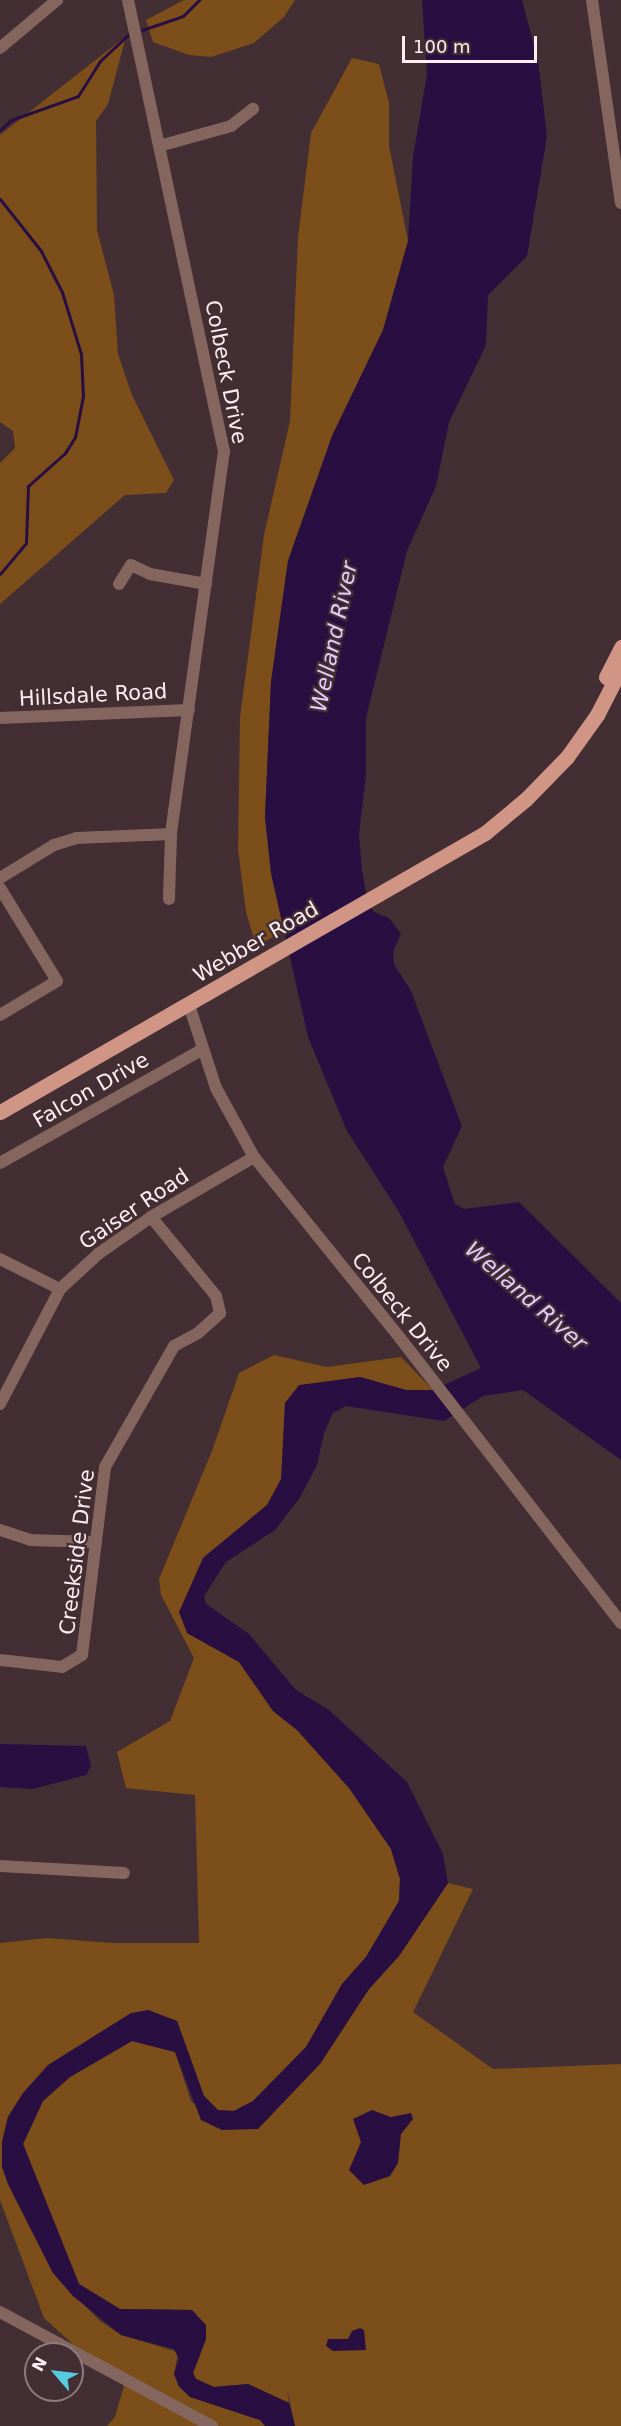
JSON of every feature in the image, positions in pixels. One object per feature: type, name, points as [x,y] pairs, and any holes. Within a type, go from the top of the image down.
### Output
[{"type":"main road","name":"Webber Road","points":[[526,799],[572,740],[621,647]]},
{"type":"main road","name":"Webber Road","points":[[0,1112],[485,833],[526,799],[575,746],[621,668]]},
{"type":"street","points":[[0,48],[57,0]]},
{"type":"street","name":"Colbeck Drive","points":[[128,0],[224,451],[171,834],[169,899]]},
{"type":"street","points":[[592,0],[621,203]]},
{"type":"street","points":[[159,146],[231,126],[253,109]]},
{"type":"street","points":[[119,584],[131,565],[150,574],[206,584]]},
{"type":"street","name":"Hillsdale Road","points":[[0,718],[189,710]]},
{"type":"street","points":[[0,878],[45,850],[77,838],[171,834]]},
{"type":"street","points":[[0,888],[57,981],[0,1015]]},
{"type":"street","name":"Colbeck Drive","points":[[189,1005],[201,1050],[254,1157],[444,1395],[621,1623]]},
{"type":"street","name":"Falcon Drive","points":[[0,1163],[201,1050]]},
{"type":"street","name":"Gaiser Road","points":[[2,1397],[60,1289],[98,1254],[151,1217],[254,1157]]},
{"type":"street","name":"Creekside Drive","points":[[0,1660],[62,1667],[82,1655],[102,1480],[116,1446],[174,1346],[216,1318],[221,1308],[216,1296],[151,1217]]},
{"type":"street","points":[[0,1259],[60,1289]]},
{"type":"street","points":[[0,1530],[30,1540],[96,1542]]},
{"type":"street","points":[[0,1866],[124,1873]]},
{"type":"street","points":[[0,2312],[212,2426]]},
{"type":"shaded area","points":[[184,0],[295,0],[284,17],[254,43],[211,57],[189,55],[153,42],[146,20]]},
{"type":"shaded area","points":[[126,36],[108,104],[96,121],[97,230],[114,295],[118,354],[132,395],[174,480],[166,493],[125,495],[0,604],[0,463],[15,448],[13,431],[0,422],[0,135]]},
{"type":"shaded area","points":[[352,58],[379,64],[389,103],[389,146],[408,241],[383,330],[332,436],[288,561],[271,682],[265,817],[271,873],[284,931],[256,946],[246,912],[238,849],[240,717],[264,535],[290,421],[298,237],[311,133]]},
{"type":"shaded area","points":[[274,1355],[327,1367],[401,1357],[433,1390],[406,1390],[360,1377],[299,1386],[285,1403],[282,1479],[267,1505],[203,1558],[187,1633],[239,1662],[273,1711],[297,1730],[349,1788],[391,1849],[400,1879],[399,1901],[366,1957],[342,1984],[306,2047],[253,2101],[234,2111],[218,2110],[204,2096],[177,2021],[148,2010],[23,2093],[8,2117],[2,2142],[8,2184],[53,2273],[100,2321],[121,2335],[178,2352],[174,2374],[179,2387],[190,2397],[260,2420],[265,2426],[107,2426],[115,2417],[125,2382],[97,2366],[84,2354],[84,2342],[70,2342],[44,2318],[0,2200],[0,1943],[47,1938],[113,1943],[199,1943],[195,1795],[126,1788],[117,1752],[170,1721],[194,1658],[161,1595],[159,1579],[212,1451],[239,1373]]},
{"type":"shaded area","points":[[448,1883],[473,1889],[413,2012],[493,2069],[621,2064],[621,2426],[295,2426],[287,2388],[289,2403],[248,2384],[214,2387],[196,2379],[193,2373],[206,2339],[192,2310],[120,2309],[79,2284],[23,2144],[43,2101],[70,2077],[132,2041],[175,2052],[191,2101],[222,2130],[320,2064],[369,1989],[399,1956]]},
{"type":"water","name":"Welland River","points":[[422,0],[522,0],[538,61],[547,136],[527,256],[488,295],[486,345],[449,422],[436,486],[407,551],[366,718],[366,775],[359,834],[362,870],[368,903],[374,912],[389,918],[401,934],[393,952],[394,964],[411,991],[462,1126],[443,1167],[455,1204],[464,1209],[519,1202],[621,1303],[621,1460],[523,1390],[483,1396],[444,1421],[346,1406],[333,1413],[324,1433],[317,1465],[299,1499],[275,1530],[226,1562],[204,1596],[206,1604],[249,1634],[296,1690],[329,1710],[407,1782],[443,1854],[448,1883],[399,1956],[369,1989],[320,2064],[258,2129],[222,2130],[201,2120],[175,2052],[132,2041],[70,2077],[43,2101],[23,2144],[79,2284],[120,2309],[192,2310],[206,2325],[206,2339],[193,2373],[196,2379],[214,2387],[248,2384],[289,2403],[295,2426],[265,2426],[260,2420],[190,2397],[179,2386],[174,2374],[179,2359],[174,2349],[121,2335],[73,2296],[53,2273],[8,2184],[2,2167],[2,2142],[8,2117],[23,2093],[48,2065],[131,2013],[148,2010],[177,2021],[204,2096],[218,2110],[234,2111],[253,2101],[306,2047],[342,1984],[366,1957],[399,1901],[400,1879],[391,1849],[349,1788],[297,1730],[273,1711],[239,1662],[187,1633],[179,1612],[203,1558],[267,1505],[281,1479],[285,1403],[299,1385],[360,1377],[406,1390],[433,1390],[481,1368],[399,1212],[347,1131],[308,1037],[271,873],[265,817],[271,682],[288,561],[332,436],[383,330],[408,241],[413,157],[427,74]]},
{"type":"water","points":[[0,1744],[86,1746],[91,1766],[86,1775],[33,1789],[0,1787]]},
{"type":"water","points":[[372,2110],[391,2117],[411,2113],[413,2119],[401,2134],[398,2163],[390,2176],[364,2185],[349,2170],[361,2142],[353,2119]]},
{"type":"water","points":[[360,2328],[364,2330],[366,2350],[333,2351],[326,2346],[328,2339],[348,2339],[352,2331]]},
{"type":"waterway","points":[[142,30],[183,16],[199,0]]},
{"type":"waterway","points":[[0,130],[11,120],[78,96],[100,61],[129,34]]},
{"type":"waterway","points":[[0,199],[41,251],[62,292],[81,354],[83,396],[75,437],[65,453],[28,486],[26,543],[0,574]]}]
